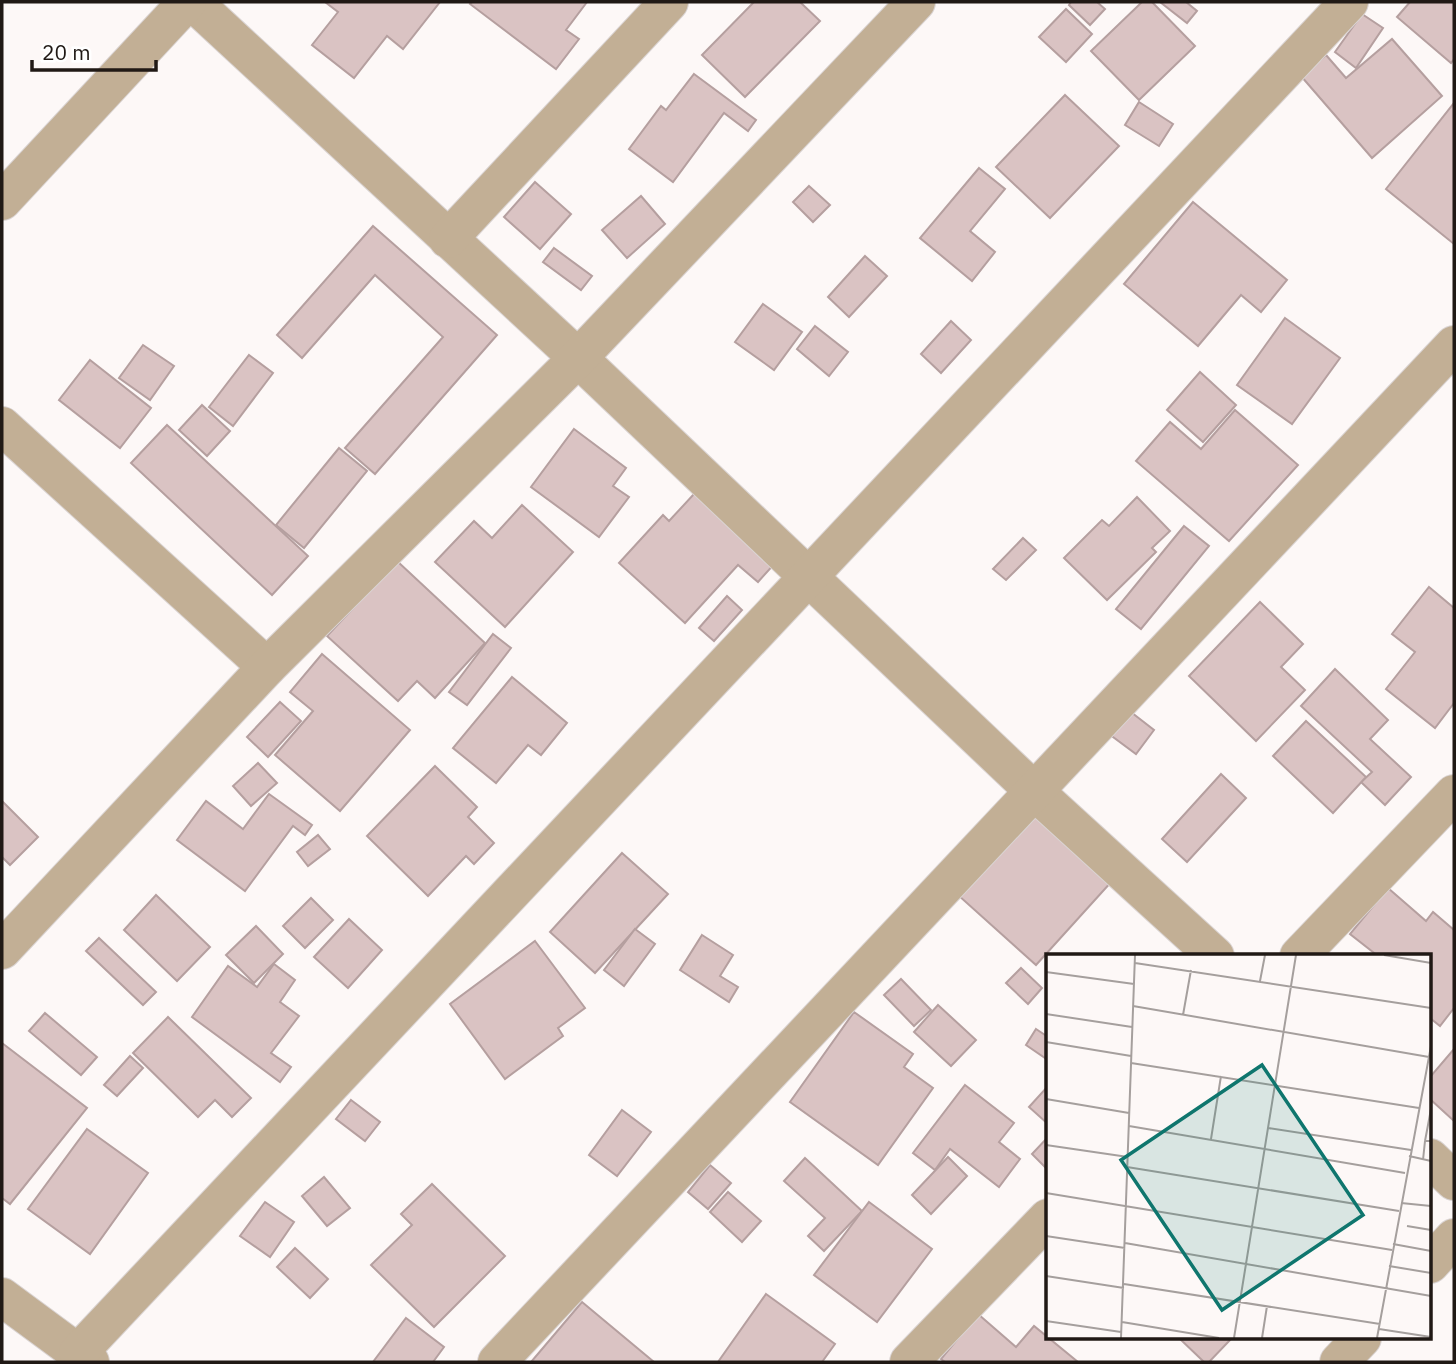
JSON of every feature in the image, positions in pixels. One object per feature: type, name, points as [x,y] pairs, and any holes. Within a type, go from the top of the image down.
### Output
[{"type":"street","points":[[2,201],[187,2]]},
{"type":"street","points":[[193,2],[578,358],[1033,790],[1213,954]]},
{"type":"street","points":[[448,239],[669,2]]},
{"type":"street","points":[[2,950],[267,667],[578,358],[916,2]]},
{"type":"street","points":[[6,1308],[84,1358],[1349,2]]},
{"type":"street","points":[[497,1362],[1454,345]]},
{"type":"street","points":[[2,426],[267,667]]},
{"type":"street","points":[[1302,954],[1454,794]]},
{"type":"street","points":[[1432,1160],[1454,1181]]},
{"type":"street","points":[[909,1362],[1046,1220]]},
{"type":"street","points":[[1432,1262],[1454,1238]]},
{"type":"street","points":[[1339,1362],[1360,1340]]},
{"type":"building","points":[[325,2],[440,2],[403,49],[387,36],[354,78],[312,45],[338,12]]},
{"type":"building","points":[[587,2],[566,30],[579,39],[556,69],[470,4]]},
{"type":"building","points":[[754,2],[800,2],[820,21],[745,97],[702,55]]},
{"type":"building","points":[[1071,2],[1097,2],[1105,9],[1090,25],[1069,5]]},
{"type":"building","points":[[1142,2],[1152,2],[1195,46],[1139,100],[1091,51]]},
{"type":"building","points":[[1160,2],[1186,2],[1197,11],[1187,23]]},
{"type":"building","points":[[1410,2],[1454,2],[1454,59],[1451,63],[1397,17]]},
{"type":"building","points":[[1066,9],[1092,34],[1066,62],[1039,37]]},
{"type":"building","points":[[1362,14],[1383,28],[1356,68],[1335,52]]},
{"type":"building","points":[[1392,39],[1442,96],[1372,158],[1301,76],[1326,55],[1346,78]]},
{"type":"building","points":[[694,74],[756,120],[748,131],[724,113],[673,182],[629,149],[661,106],[666,110]]},
{"type":"building","points":[[1065,95],[1119,146],[1050,218],[996,167]]},
{"type":"building","points":[[1139,102],[1173,124],[1159,146],[1125,125]]},
{"type":"building","points":[[1454,103],[1454,244],[1386,189]]},
{"type":"building","points":[[979,168],[1005,189],[970,231],[995,252],[972,281],[920,238]]},
{"type":"building","points":[[535,182],[571,214],[540,249],[504,217]]},
{"type":"building","points":[[809,186],[830,205],[813,222],[793,202]]},
{"type":"building","points":[[641,196],[665,224],[627,258],[602,230]]},
{"type":"building","points":[[1193,202],[1287,280],[1261,312],[1241,295],[1198,346],[1124,284]]},
{"type":"building","points":[[373,226],[497,335],[375,474],[345,448],[443,337],[375,275],[302,358],[277,335]]},
{"type":"building","points":[[554,248],[592,276],[581,290],[543,262]]},
{"type":"building","points":[[865,256],[887,276],[849,317],[828,297]]},
{"type":"building","points":[[763,304],[802,332],[774,370],[735,342]]},
{"type":"building","points":[[1285,318],[1340,358],[1292,424],[1237,385]]},
{"type":"building","points":[[951,321],[971,340],[941,373],[921,354]]},
{"type":"building","points":[[815,326],[848,352],[829,376],[797,349]]},
{"type":"building","points":[[143,345],[174,366],[150,400],[119,378]]},
{"type":"building","points":[[249,355],[273,373],[233,426],[209,407]]},
{"type":"building","points":[[90,360],[151,408],[120,448],[59,400]]},
{"type":"building","points":[[1200,372],[1236,405],[1203,442],[1167,410]]},
{"type":"building","points":[[202,405],[230,431],[207,456],[179,430]]},
{"type":"building","points":[[1235,410],[1298,465],[1229,541],[1136,461],[1170,422],[1201,449]]},
{"type":"building","points":[[167,425],[308,556],[272,595],[131,463]]},
{"type":"building","points":[[574,429],[626,468],[613,486],[629,497],[599,537],[531,487]]},
{"type":"building","points":[[339,448],[367,471],[304,548],[276,525]]},
{"type":"building","points":[[707,480],[785,552],[758,582],[738,565],[685,623],[619,563],[663,515],[669,521]]},
{"type":"building","points":[[1137,497],[1170,531],[1152,548],[1156,552],[1107,600],[1064,558],[1102,520],[1109,526]]},
{"type":"building","points":[[522,505],[573,552],[505,627],[435,562],[474,521],[492,538]]},
{"type":"building","points":[[1184,526],[1209,546],[1141,629],[1116,609]]},
{"type":"building","points":[[1023,538],[1036,550],[1006,580],[993,569]]},
{"type":"building","points":[[397,561],[485,643],[435,698],[417,681],[398,701],[327,636]]},
{"type":"building","points":[[1429,587],[1454,608],[1454,703],[1435,728],[1386,689],[1415,652],[1392,634]]},
{"type":"building","points":[[727,596],[742,610],[714,641],[699,628]]},
{"type":"building","points":[[1260,602],[1303,644],[1281,667],[1305,690],[1256,741],[1189,676]]},
{"type":"building","points":[[493,634],[511,648],[467,705],[449,692]]},
{"type":"building","points":[[322,654],[410,730],[340,811],[275,755],[313,711],[290,692]]},
{"type":"building","points":[[1335,669],[1388,720],[1370,739],[1411,777],[1385,805],[1361,782],[1372,772],[1301,706]]},
{"type":"building","points":[[512,677],[567,723],[541,755],[528,745],[496,783],[453,748]]},
{"type":"building","points":[[280,702],[301,721],[268,757],[247,737]]},
{"type":"building","points":[[1127,709],[1154,730],[1136,754],[1109,734]]},
{"type":"building","points":[[1306,721],[1366,777],[1333,813],[1273,756]]},
{"type":"building","points":[[258,763],[277,783],[251,806],[233,786]]},
{"type":"building","points":[[435,766],[477,807],[468,817],[494,843],[474,864],[466,856],[428,896],[367,836]]},
{"type":"building","points":[[1221,774],[1246,798],[1187,862],[1162,839]]},
{"type":"building","points":[[269,794],[312,825],[305,835],[293,826],[245,891],[177,840],[206,801],[243,829]]},
{"type":"building","points":[[2,801],[38,837],[10,865],[2,857]]},
{"type":"building","points":[[1046,801],[1122,870],[1036,965],[958,895]]},
{"type":"building","points":[[318,835],[330,849],[308,866],[297,852]]},
{"type":"building","points":[[622,853],[668,894],[595,973],[550,932]]},
{"type":"building","points":[[1388,888],[1426,921],[1433,912],[1454,930],[1454,1008],[1440,1026],[1432,1020],[1432,954],[1375,954],[1350,934]]},
{"type":"building","points":[[156,895],[210,947],[177,981],[124,930]]},
{"type":"building","points":[[311,898],[333,920],[305,948],[283,926]]},
{"type":"building","points":[[349,919],[382,950],[348,988],[314,957]]},
{"type":"building","points":[[256,926],[283,954],[254,983],[226,955]]},
{"type":"building","points":[[635,929],[655,944],[624,986],[604,970]]},
{"type":"building","points":[[702,935],[733,955],[720,976],[738,987],[729,1002],[680,970]]},
{"type":"building","points":[[99,938],[156,992],[143,1005],[86,951]]},
{"type":"building","points":[[535,941],[585,1008],[558,1028],[563,1036],[505,1079],[450,1004]]},
{"type":"building","points":[[274,964],[295,980],[280,1002],[299,1016],[271,1053],[291,1067],[280,1082],[192,1017],[228,966],[257,987]]},
{"type":"building","points":[[1021,968],[1042,988],[1028,1004],[1006,983]]},
{"type":"building","points":[[901,979],[931,1010],[914,1026],[884,995]]},
{"type":"building","points":[[938,1005],[976,1040],[951,1066],[914,1032]]},
{"type":"building","points":[[854,1012],[913,1054],[904,1067],[933,1088],[878,1165],[790,1102]]},
{"type":"building","points":[[45,1013],[97,1057],[81,1075],[29,1031]]},
{"type":"building","points":[[168,1017],[251,1098],[232,1117],[215,1100],[198,1117],[133,1053]]},
{"type":"building","points":[[1036,1029],[1046,1036],[1046,1059],[1026,1045]]},
{"type":"building","points":[[2,1043],[87,1108],[10,1204],[2,1198]]},
{"type":"building","points":[[1454,1049],[1454,1121],[1432,1101],[1432,1075]]},
{"type":"building","points":[[130,1056],[143,1068],[117,1096],[104,1085]]},
{"type":"building","points":[[965,1085],[1014,1123],[999,1142],[1020,1159],[999,1187],[950,1149],[935,1170],[913,1153]]},
{"type":"building","points":[[1046,1088],[1046,1122],[1029,1107]]},
{"type":"building","points":[[351,1100],[380,1122],[365,1141],[336,1119]]},
{"type":"building","points":[[622,1110],[651,1132],[617,1176],[589,1155]]},
{"type":"building","points":[[87,1129],[148,1173],[90,1254],[28,1209]]},
{"type":"building","points":[[1046,1139],[1046,1168],[1032,1154]]},
{"type":"building","points":[[948,1157],[967,1176],[931,1214],[912,1195]]},
{"type":"building","points":[[805,1158],[862,1211],[824,1251],[808,1236],[825,1218],[784,1181]]},
{"type":"building","points":[[710,1165],[731,1183],[708,1209],[688,1192]]},
{"type":"building","points":[[324,1177],[350,1208],[327,1226],[302,1196]]},
{"type":"building","points":[[432,1184],[505,1256],[434,1327],[371,1265],[412,1225],[401,1214]]},
{"type":"building","points":[[728,1192],[761,1221],[742,1242],[710,1212]]},
{"type":"building","points":[[265,1202],[294,1222],[270,1257],[240,1236]]},
{"type":"building","points":[[869,1202],[932,1249],[877,1322],[814,1275]]},
{"type":"building","points":[[295,1248],[328,1279],[310,1298],[277,1267]]},
{"type":"building","points":[[766,1294],[835,1344],[822,1362],[718,1362]]},
{"type":"building","points":[[582,1302],[654,1362],[531,1362]]},
{"type":"building","points":[[978,1314],[1016,1347],[1034,1326],[1046,1336],[1046,1340],[1051,1340],[1078,1362],[945,1362],[941,1359]]},
{"type":"building","points":[[406,1318],[444,1347],[433,1362],[373,1362]]},
{"type":"building","points":[[1181,1340],[1230,1340],[1209,1362],[1204,1362]]}]
